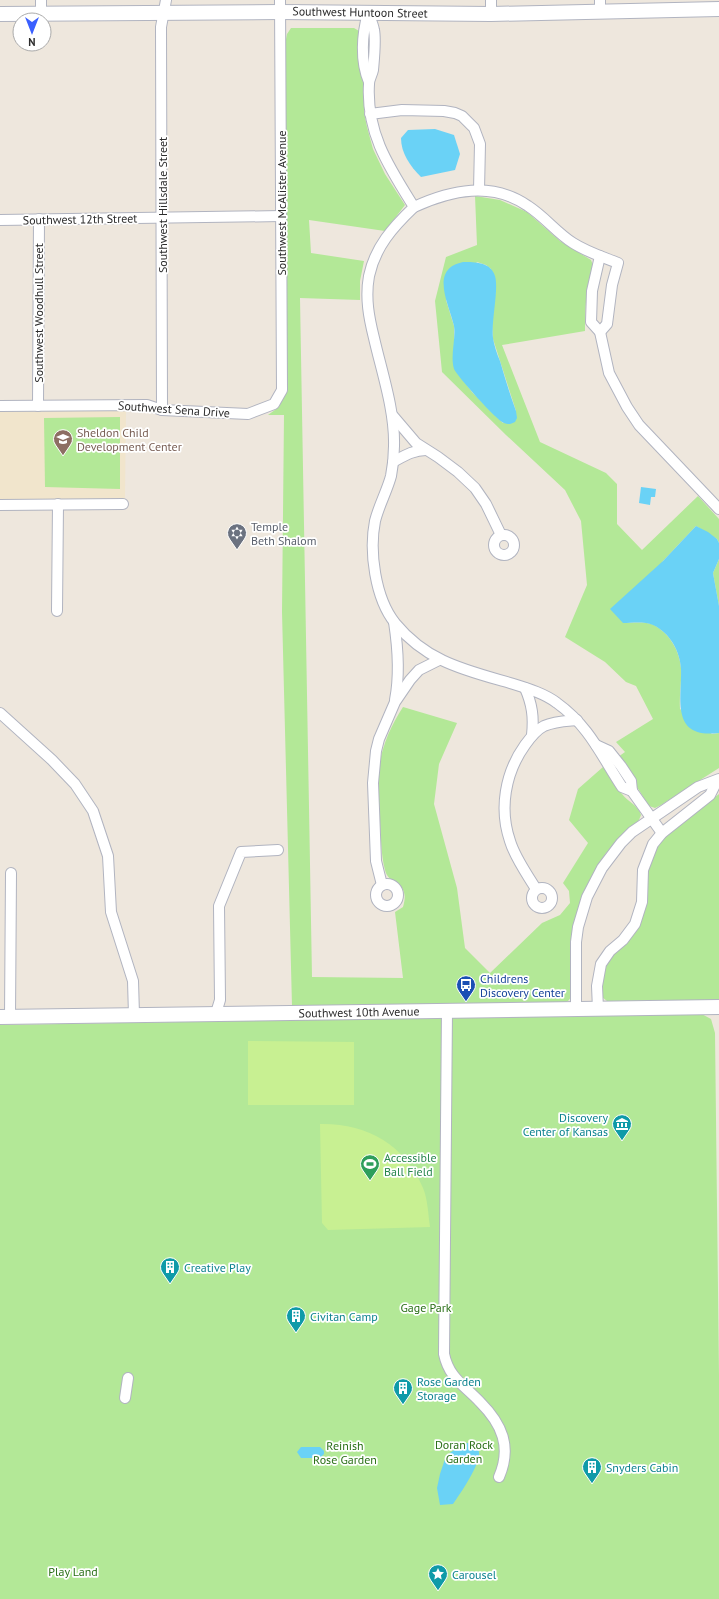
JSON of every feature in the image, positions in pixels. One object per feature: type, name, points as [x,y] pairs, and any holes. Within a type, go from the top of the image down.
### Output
[{"type":"main road","name":"Southwest Huntoon Street","points":[[24,12],[41,7],[165,6],[280,6],[368,13],[491,7],[600,6],[719,9]]},
{"type":"main road","name":"Southwest Huntoon Street","points":[[0,14],[12,14]]},
{"type":"main road","points":[[0,21],[8,20],[12,17]]},
{"type":"main road","name":"Southwest 10th Avenue","points":[[5,1017],[719,1007]]},
{"type":"street","name":"Southwest Hillsdale Street","points":[[162,410],[161,26],[165,6]]},
{"type":"street","name":"Southwest McAlister Avenue","points":[[274,404],[282,390],[280,6]]},
{"type":"street","points":[[368,13],[363,30],[364,72],[369,82],[370,114],[376,139],[414,207]]},
{"type":"street","points":[[370,114],[402,110],[437,111],[455,113],[462,116],[474,128],[480,144],[479,190]]},
{"type":"street","points":[[600,332],[607,324],[612,285],[618,263],[584,250],[572,242],[529,206],[501,194],[479,190],[449,193],[433,198],[414,207],[389,232],[379,248],[372,263],[368,284],[368,316],[392,415],[394,430],[391,476],[376,520],[372,552],[382,600],[394,622],[410,639],[439,660],[455,667],[525,688],[557,703],[586,728],[596,744],[609,751],[631,781],[632,791],[662,833]]},
{"type":"street","name":"Southwest 12th Street","points":[[0,220],[280,216]]},
{"type":"street","name":"Southwest Woodhull Street","points":[[38,406],[39,219]]},
{"type":"street","points":[[600,256],[592,291],[590,309],[591,322],[600,332],[609,373],[627,407],[639,425],[719,509]]},
{"type":"street","name":"Southwest Sena Drive","points":[[0,406],[147,405],[162,410],[248,414],[274,404]]},
{"type":"street","points":[[392,415],[416,443],[458,472],[475,488],[486,504],[501,535]]},
{"type":"street","points":[[393,462],[417,450],[426,450]]},
{"type":"street","points":[[57,610],[58,504]]},
{"type":"street","points":[[0,505],[123,504]]},
{"type":"street","points":[[394,622],[398,655],[397,690],[395,702]]},
{"type":"street","points":[[382,885],[376,861],[373,766],[379,739],[395,702],[410,680],[419,670],[439,660]]},
{"type":"street","points":[[525,688],[531,700],[534,714],[532,735]]},
{"type":"street","points":[[0,713],[52,760],[75,784],[93,811],[108,856],[111,912],[133,982],[134,1015]]},
{"type":"street","points":[[536,889],[510,842],[504,814],[504,798],[507,783],[513,766],[522,749],[532,735],[543,727],[552,723],[577,720]]},
{"type":"street","points":[[576,1010],[576,942],[582,912],[587,897],[602,868],[632,832],[698,787],[718,780]]},
{"type":"street","points":[[598,1009],[597,986],[601,964],[610,951],[623,940],[635,924],[642,902],[643,870],[653,844],[662,833],[710,794],[718,780]]},
{"type":"street","points":[[216,1014],[220,1000],[219,906],[241,852],[278,850]]},
{"type":"street","points":[[5,1017],[11,873]]},
{"type":"street","points":[[447,1010],[444,1354],[448,1367],[455,1378],[488,1410],[501,1431],[505,1442],[506,1454],[504,1465],[499,1476]]},
{"type":"street","points":[[124,1398],[128,1378]]},
{"type":"shaded area","name":"Sheldon Child Development Center","points":[[126,410],[125,500],[0,502],[0,412]]},
{"type":"green space","points":[[291,28],[354,28],[359,31],[361,35],[365,82],[364,112],[367,127],[373,149],[385,174],[405,205],[385,231],[309,220],[311,253],[364,261],[360,281],[360,300],[300,298],[312,977],[403,978],[395,912],[403,907],[405,898],[402,888],[387,875],[385,870],[381,846],[378,782],[380,761],[384,745],[394,721],[403,707],[457,723],[439,764],[434,804],[457,888],[465,948],[490,973],[542,923],[560,915],[570,903],[569,891],[563,883],[588,843],[569,820],[578,789],[603,767],[619,791],[640,812],[641,815],[639,820],[620,837],[606,853],[585,890],[572,996],[568,1001],[562,1004],[292,1006],[282,612],[284,415],[268,415],[279,407],[285,392],[285,44],[287,34]]},
{"type":"green space","points":[[475,196],[500,200],[527,212],[560,241],[591,260],[593,265],[586,298],[585,331],[502,345],[540,442],[606,473],[617,484],[617,524],[642,550],[698,496],[719,519],[719,543],[717,539],[696,526],[663,561],[623,623],[650,624],[654,625],[665,633],[673,643],[680,661],[680,709],[712,734],[719,733],[719,768],[655,808],[649,806],[618,757],[625,752],[616,742],[653,719],[636,686],[626,682],[605,662],[565,637],[587,585],[581,521],[565,490],[442,372],[435,301],[446,257],[477,245]],"holes":[[[477,262],[486,265],[491,269],[496,286],[492,324],[493,339],[516,411],[503,423],[472,392],[454,368],[454,326],[446,300]]]},
{"type":"green space","points":[[120,417],[120,489],[45,487],[44,418]]},
{"type":"green space","points":[[719,559],[719,606],[713,573]]},
{"type":"green space","points":[[719,794],[719,1000],[607,1001],[602,997],[601,974],[609,959],[632,937],[638,927],[647,874],[654,853],[660,843],[668,835]]},
{"type":"green space","name":"Gage Park","points":[[698,1012],[711,1019],[715,1033],[719,1375],[719,1599],[0,1599],[0,1025],[298,1020],[330,1017]]},
{"type":"green space","points":[[248,1041],[354,1042],[354,1105],[248,1105]]},
{"type":"green space","name":"Accessible Ball Field","points":[[320,1124],[353,1127],[382,1139],[395,1148],[406,1159],[423,1188],[427,1202],[430,1227],[328,1230],[322,1223]]},
{"type":"water","points":[[435,129],[454,135],[460,154],[455,170],[421,177],[404,154],[401,138],[408,130]]},
{"type":"water","points":[[463,262],[486,265],[493,271],[495,276],[496,289],[493,338],[516,411],[517,418],[515,422],[511,424],[504,423],[493,414],[469,389],[454,369],[454,326],[446,298],[444,280],[447,272],[453,266]]},
{"type":"water","points":[[641,487],[656,489],[655,497],[651,497],[650,505],[639,503]]},
{"type":"water","points":[[696,526],[708,532],[717,539],[719,543],[719,559],[713,573],[719,606],[719,733],[703,733],[693,730],[686,723],[682,714],[681,669],[679,656],[669,638],[659,628],[653,625],[642,623],[623,623],[610,609],[663,561]]},
{"type":"water","points":[[474,1442],[479,1453],[478,1458],[465,1487],[453,1504],[440,1505],[437,1488],[446,1456],[462,1444]]},
{"type":"water","points":[[301,1447],[320,1447],[324,1451],[324,1454],[320,1458],[301,1458],[297,1452]]},
{"type":"place","name":"Sheldon Child Development Center","points":[[63,456]]},
{"type":"place","name":"Temple Beth Shalom","points":[[237,550]]},
{"type":"place","name":"Childrens Discovery Center","points":[[466,1002]]},
{"type":"place","name":"Discovery Center of Kansas","points":[[622,1141]]},
{"type":"place","name":"Accessible Ball Field","points":[[370,1181]]},
{"type":"place","name":"Creative Play","points":[[170,1284]]},
{"type":"place","name":"Civitan Camp","points":[[296,1333]]},
{"type":"place","name":"Rose Garden Storage","points":[[403,1405]]},
{"type":"place","name":"Snyders Cabin","points":[[592,1484]]},
{"type":"place","name":"Carousel","points":[[438,1591]]},
{"type":"park label","name":"Doran Rock Garden","points":[[464,1451]]},
{"type":"park label","name":"Reinish Rose Garden","points":[[345,1452]]},
{"type":"park label","name":"Play Land","points":[[73,1571]]}]
